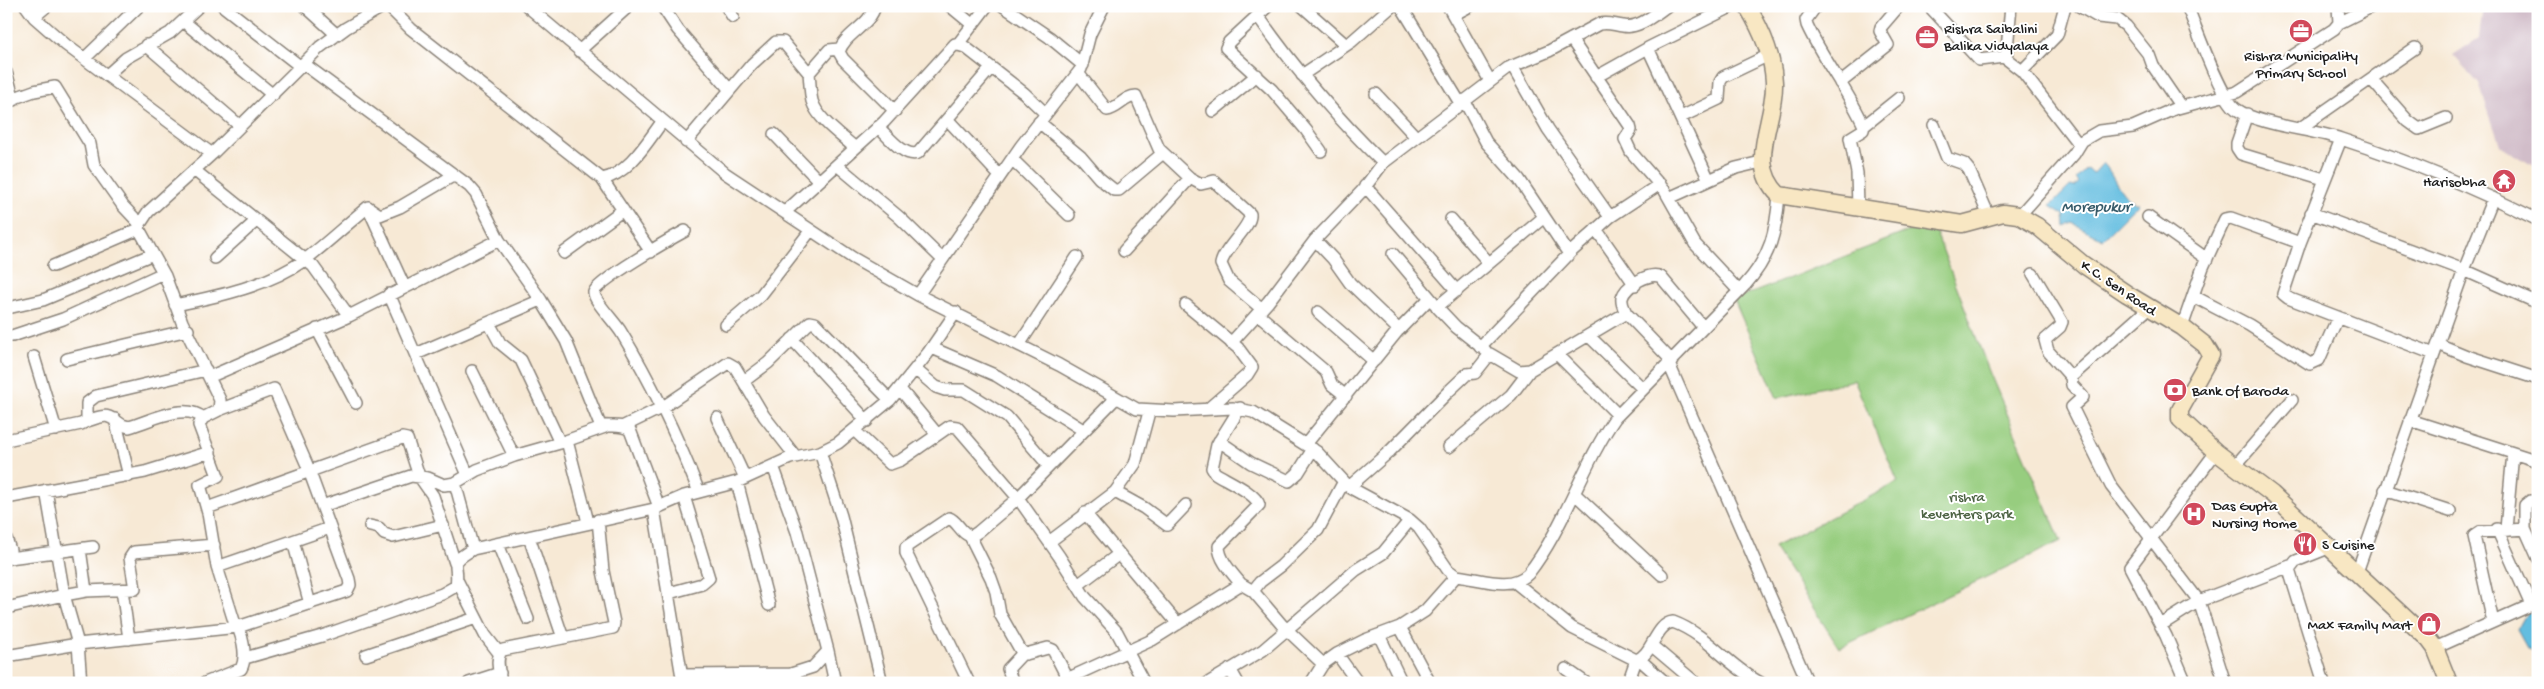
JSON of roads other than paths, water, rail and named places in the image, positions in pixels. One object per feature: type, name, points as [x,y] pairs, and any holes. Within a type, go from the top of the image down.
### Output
[{"type":"street","points":[[26,6],[34,17],[85,58],[212,154]]},
{"type":"street","points":[[34,17],[46,6]]},
{"type":"street","points":[[85,58],[139,6]]},
{"type":"street","points":[[107,75],[126,58],[146,45],[155,43],[199,6]]},
{"type":"street","points":[[223,6],[302,66],[456,176],[476,194],[499,240],[541,300],[573,357],[594,414],[600,424],[605,427]]},
{"type":"street","points":[[305,6],[337,35]]},
{"type":"street","points":[[53,266],[140,226],[148,212],[212,154],[320,47],[386,6],[411,29],[602,179],[651,252]]},
{"type":"street","points":[[527,6],[662,122],[725,173],[853,258],[918,295],[956,312],[1137,409],[1149,412],[1240,408],[1253,412],[1309,446],[1327,462],[1346,485],[1410,520],[1419,528],[1448,570],[1456,576],[1516,583],[1572,628],[1637,660],[1666,683]]},
{"type":"street","points":[[579,51],[629,6]]},
{"type":"street","points":[[662,6],[678,30],[730,90]]},
{"type":"street","points":[[726,6],[732,16]]},
{"type":"street","points":[[809,73],[814,70],[829,50],[839,49],[871,15],[875,6]]},
{"type":"street","points":[[950,6],[973,25]]},
{"type":"street","points":[[785,212],[895,111],[952,46],[958,44],[987,6]]},
{"type":"street","points":[[1003,6],[1049,37],[1081,69],[1107,110],[1112,110],[1130,96],[1136,96],[1155,140],[1163,153],[1199,184],[1214,181],[1250,214],[1249,221],[1226,251],[1221,264],[1229,281],[1326,372],[1332,385],[1346,396]]},
{"type":"street","points":[[918,295],[1012,159],[1081,69],[1090,34],[1104,6]]},
{"type":"street","points":[[1268,6],[1226,47],[1257,75],[1302,125],[1321,151]]},
{"type":"street","points":[[1302,6],[1346,44]]},
{"type":"street","points":[[1302,75],[1346,44],[1392,6]]},
{"type":"street","points":[[1401,6],[1486,142],[1519,179],[1569,254]]},
{"type":"street","points":[[1470,6],[1450,10],[1490,81]]},
{"type":"street","points":[[1232,343],[1316,240],[1365,186],[1383,163],[1462,101],[1512,66],[1571,40],[1590,28],[1607,22],[1624,26],[1636,25],[1667,6]]},
{"type":"street","points":[[1596,78],[1648,48],[1733,6]]},
{"type":"street","points":[[1516,583],[1528,574],[1536,563],[1599,444],[1618,415],[1642,388],[1739,291],[1754,274],[1770,246],[1776,224],[1778,195],[1768,182],[1761,162],[1774,98],[1774,80],[1769,55],[1747,6]]},
{"type":"street","points":[[1816,6],[1806,20],[1807,24],[1821,55],[1864,126]]},
{"type":"street","points":[[1840,84],[1888,46],[1880,31],[1881,27],[1899,6]]},
{"type":"street","points":[[1929,6],[1979,60],[2002,56],[2022,71],[2076,141],[2082,141]]},
{"type":"street","points":[[2006,59],[2011,6]]},
{"type":"street","points":[[2022,71],[2057,35],[2065,6]]},
{"type":"street","points":[[2079,6],[2092,14],[2117,19],[2123,23],[2149,55],[2153,66],[2181,107]]},
{"type":"street","points":[[2187,6],[2226,97],[2236,109],[2299,129],[2341,139],[2474,188],[2538,220]]},
{"type":"street","points":[[2338,6],[2339,23]]},
{"type":"street","points":[[2019,216],[2074,154],[2082,141],[2099,131],[2133,127],[2181,107],[2226,97],[2253,83],[2334,29],[2339,23],[2373,6]]},
{"type":"street","points":[[1258,16],[1302,75],[1343,123],[1383,163]]},
{"type":"street","points":[[183,21],[273,95]]},
{"type":"street","points":[[1571,40],[1631,128],[1625,139],[1626,145],[1660,184],[1695,244],[1739,291]]},
{"type":"street","points":[[686,142],[752,64],[778,41],[783,42],[809,73],[812,101],[816,107],[828,122],[856,148]]},
{"type":"street","points":[[958,44],[991,68],[1081,157],[1099,178],[1114,190],[1119,190],[1163,153]]},
{"type":"street","points":[[146,45],[240,126]]},
{"type":"street","points":[[1648,48],[1709,180]]},
{"type":"street","points":[[2299,129],[2415,48]]},
{"type":"street","points":[[839,49],[841,57],[895,111]]},
{"type":"street","points":[[1681,117],[1713,104],[1719,99],[1720,82],[1723,77],[1769,55]]},
{"type":"street","points":[[1512,66],[1548,128],[1610,217]]},
{"type":"street","points":[[878,128],[907,153],[913,155],[924,149],[991,68]]},
{"type":"street","points":[[6,72],[10,100],[34,91],[55,87],[90,144],[94,166],[140,226],[163,272],[176,305],[220,400],[219,410]]},
{"type":"street","points":[[1213,111],[1257,75]]},
{"type":"street","points":[[2371,79],[2408,121],[2419,129],[2422,130],[2446,118]]},
{"type":"street","points":[[1376,94],[1416,137]]},
{"type":"street","points":[[1858,207],[1857,173],[1850,138],[1863,130],[1864,126],[1899,98]]},
{"type":"street","points":[[2248,114],[2237,143],[2237,148],[2241,154],[2324,179]]},
{"type":"street","points":[[948,120],[1000,176]]},
{"type":"street","points":[[602,179],[608,178],[629,163],[662,122]]},
{"type":"street","points":[[1934,125],[1947,158],[1964,164],[1970,170],[1989,216]]},
{"type":"street","points":[[774,134],[819,181]]},
{"type":"street","points":[[2341,139],[2300,243],[2283,292],[2284,296],[2338,317],[2436,349],[2467,356],[2538,379]]},
{"type":"street","points":[[1012,159],[1069,215]]},
{"type":"street","points":[[1669,198],[1740,166],[1761,162]]},
{"type":"street","points":[[836,164],[942,258]]},
{"type":"street","points":[[194,170],[305,259],[317,272],[349,316]]},
{"type":"street","points":[[368,207],[380,215],[400,207],[451,176],[456,176]]},
{"type":"street","points":[[1124,251],[1190,178]]},
{"type":"street","points":[[1480,347],[1569,254],[1596,229],[1610,217],[1660,184]]},
{"type":"street","points":[[1365,186],[1457,291]]},
{"type":"street","name":"K.C. Sen Road","points":[[1778,195],[1962,224],[2003,213],[2019,216],[2037,226],[2084,265],[2149,308],[2182,327],[2204,345],[2210,356],[2180,410],[2179,417],[2216,452],[2272,494],[2435,648],[2449,683]]},
{"type":"street","points":[[2356,572],[2464,270],[2493,198]]},
{"type":"street","points":[[176,305],[228,294],[274,276],[305,259],[368,207]]},
{"type":"street","points":[[368,207],[404,286]]},
{"type":"street","points":[[564,253],[623,210]]},
{"type":"street","points":[[2311,213],[2464,270],[2538,303]]},
{"type":"street","points":[[1219,441],[1251,463],[1288,480],[1298,473],[1309,446],[1399,330],[1434,303],[1457,291],[1544,217]]},
{"type":"street","points":[[2148,217],[2207,259]]},
{"type":"street","points":[[2182,327],[2192,296],[2222,222],[2228,218],[2300,243]]},
{"type":"street","points":[[1451,219],[1489,264]]},
{"type":"street","points":[[215,258],[256,221]]},
{"type":"street","points":[[1596,229],[1635,285]]},
{"type":"street","points":[[726,325],[761,295],[811,230]]},
{"type":"street","points":[[686,231],[611,276],[596,288],[594,293],[596,301],[612,317],[648,376],[678,438],[699,492]]},
{"type":"street","points":[[87,421],[87,403],[96,396],[208,374],[349,316],[388,294],[499,240]]},
{"type":"street","points":[[1316,240],[1350,283],[1399,330]]},
{"type":"street","points":[[12,307],[42,300],[153,254]]},
{"type":"street","points":[[1393,254],[1456,327],[1490,354],[1519,371],[1530,370]]},
{"type":"street","points":[[1019,345],[1078,257]]},
{"type":"street","points":[[12,336],[63,319],[163,272]]},
{"type":"street","points":[[2033,274],[2062,322],[2060,327],[2045,340],[2046,347],[2072,377],[2072,385],[2083,397],[2073,405],[2073,409],[2111,486],[2153,537],[2199,601],[2225,683]]},
{"type":"street","points":[[1703,327],[1659,275],[1650,275],[1623,296],[1622,304],[1626,313],[1670,362],[1808,683]]},
{"type":"street","points":[[388,294],[468,475]]},
{"type":"street","points":[[2192,296],[2249,325],[2310,364],[2319,360],[2338,317]]},
{"type":"street","points":[[416,354],[541,300]]},
{"type":"street","points":[[1186,305],[1232,343],[1249,360],[1252,369],[1208,410]]},
{"type":"street","points":[[2072,377],[2149,308]]},
{"type":"street","points":[[455,563],[459,557],[473,549],[656,508],[684,496],[741,480],[796,457],[820,452],[855,431],[890,400],[916,370],[956,312]]},
{"type":"street","points":[[1318,312],[1374,361]]},
{"type":"street","points":[[1449,446],[1511,395],[1530,370],[1626,313]]},
{"type":"street","points":[[744,381],[768,363],[810,322],[815,323],[890,400]]},
{"type":"street","points":[[489,324],[500,343],[521,360],[563,442],[593,521],[614,623],[613,628],[513,648],[499,653]]},
{"type":"street","points":[[317,329],[356,403]]},
{"type":"street","points":[[67,359],[188,330]]},
{"type":"street","points":[[1589,336],[1642,388]]},
{"type":"street","points":[[792,339],[867,421]]},
{"type":"street","points":[[932,348],[997,376],[1083,430]]},
{"type":"street","points":[[1253,591],[1260,582],[1281,566],[1318,530],[1346,485],[1408,434],[1467,374],[1475,373],[1490,354]]},
{"type":"street","points":[[1557,354],[1618,415]]},
{"type":"street","points":[[34,357],[56,430]]},
{"type":"street","points":[[322,506],[411,476],[419,476],[444,485],[455,483],[468,475],[514,456],[563,442],[605,427],[624,426],[663,407],[728,362],[735,367],[764,416],[796,457]]},
{"type":"street","points":[[916,370],[936,387],[944,390],[964,390],[1007,417],[1048,465]]},
{"type":"street","points":[[472,371],[514,456]]},
{"type":"street","points":[[6,656],[78,644],[238,627],[347,591],[350,585],[322,506],[308,474],[307,464],[274,389],[219,410],[203,418],[199,425],[218,476],[200,485],[207,508],[217,567],[234,621],[238,627],[245,658],[241,669],[204,683]]},
{"type":"street","points":[[900,389],[937,434]]},
{"type":"street","points":[[970,536],[981,530],[1018,498],[1048,465],[1072,445],[1083,430],[1116,398]]},
{"type":"street","points":[[2235,466],[2292,400]]},
{"type":"street","points":[[1240,408],[1219,441],[1212,458],[1212,468],[1215,473],[1252,495],[1259,505],[1218,546],[1218,552],[1241,584],[1253,591],[1322,664]]},
{"type":"street","points":[[6,440],[56,430],[104,416],[115,418],[122,426],[129,427],[182,411],[196,412],[203,418]]},
{"type":"street","points":[[1049,542],[1115,492],[1135,464],[1149,412]]},
{"type":"street","points":[[115,418],[130,476]]},
{"type":"street","points":[[717,418],[741,480],[769,605]]},
{"type":"street","points":[[2410,420],[2538,461]]},
{"type":"street","points":[[624,426],[630,430],[656,508],[683,679],[791,674],[813,668],[828,651]]},
{"type":"street","points":[[855,431],[890,464],[901,460],[950,426],[957,427],[1018,498],[1085,597],[1117,632],[1144,683]]},
{"type":"street","points":[[207,508],[308,474],[402,438],[407,439],[410,442],[419,476],[430,490],[455,563],[456,586],[442,594],[322,636],[245,658]]},
{"type":"street","points":[[6,498],[130,476],[210,452]]},
{"type":"street","points":[[820,452],[841,516],[882,683]]},
{"type":"street","points":[[2186,683],[2161,625],[2144,591],[2130,570],[2216,452]]},
{"type":"street","points":[[2435,648],[2534,603],[2501,529],[2513,454]]},
{"type":"street","points":[[773,466],[797,532],[835,683]]},
{"type":"street","points":[[455,483],[473,549]]},
{"type":"street","points":[[46,490],[55,554],[78,644],[81,683]]},
{"type":"street","points":[[2385,490],[2450,511]]},
{"type":"street","points":[[1115,492],[1144,508],[1167,525],[1186,505]]},
{"type":"street","points":[[1574,494],[1662,574]]},
{"type":"street","points":[[669,592],[702,584],[709,578],[684,496]]},
{"type":"street","points":[[2538,501],[2530,501],[2525,505],[2525,529],[2538,558]]},
{"type":"street","points":[[1085,513],[1178,624]]},
{"type":"street","points":[[968,683],[905,551],[911,543],[948,518],[954,520],[970,536],[991,578],[1000,614],[1023,653]]},
{"type":"street","points":[[1208,683],[1263,650],[1288,630],[1356,570],[1382,553],[1410,520]]},
{"type":"street","points":[[370,526],[379,528],[384,534],[393,537],[443,525]]},
{"type":"street","points":[[217,567],[330,528]]},
{"type":"street","points":[[2493,622],[2474,536],[2480,532],[2501,529],[2525,529]]},
{"type":"street","points":[[529,537],[563,638]]},
{"type":"street","points":[[6,538],[10,550],[7,559],[55,554],[93,547]]},
{"type":"street","points":[[293,541],[310,604]]},
{"type":"street","points":[[498,544],[528,619]]},
{"type":"street","points":[[6,608],[64,595],[135,589],[130,558],[134,552],[214,545]]},
{"type":"street","points":[[2161,625],[2199,601],[2331,548]]},
{"type":"street","points":[[80,549],[86,592]]},
{"type":"street","points":[[1078,585],[1119,554]]},
{"type":"street","points":[[2290,566],[2324,683]]},
{"type":"street","points":[[1311,683],[1322,664],[1337,654],[1400,627],[1425,611],[1456,576]]},
{"type":"street","points":[[457,580],[491,645],[499,653],[500,678],[469,683]]},
{"type":"street","points":[[1013,683],[1008,670],[1023,653],[1053,650],[1065,681],[1152,640],[1241,584]]},
{"type":"street","points":[[122,590],[129,639]]},
{"type":"street","points":[[366,655],[476,618]]},
{"type":"street","points":[[1628,683],[1637,660],[1666,624],[1675,623],[1705,640],[1748,675],[1761,683]]},
{"type":"street","points":[[1400,627],[1430,683]]},
{"type":"street","points":[[1379,635],[1402,683]]},
{"type":"street","points":[[1651,645],[1696,683]]},
{"type":"street","points":[[1337,654],[1358,683]]},
{"type":"street","points":[[1230,669],[1238,683]]},
{"type":"street","points":[[1566,669],[1586,683]]},
{"type":"water","name":"Morepukur","points":[[2103,163],[2122,192],[2132,201],[2139,203],[2103,239],[2072,223],[2065,227],[2064,215],[2050,206],[2070,186],[2075,187],[2079,182],[2076,179],[2086,169],[2094,173]]},
{"type":"water","points":[[2538,602],[2538,655],[2527,648],[2517,630],[2531,605]]},
{"type":"place","name":"Rishra Municipality Primary School","points":[[2301,31]]},
{"type":"place","name":"Rishra Saibalini Balika Vidyalaya","points":[[1927,37]]},
{"type":"place","name":"Harisobha","points":[[2504,181]]},
{"type":"place","name":"Bank Of Baroda","points":[[2175,390]]},
{"type":"place","name":"Das Gupta Nursing Home","points":[[2194,514]]},
{"type":"place","name":"S Cuisine","points":[[2305,544]]},
{"type":"place","name":"Max Family Mart","points":[[2429,624]]},
{"type":"park label","name":"rishra keventers park","points":[[1967,504]]}]
